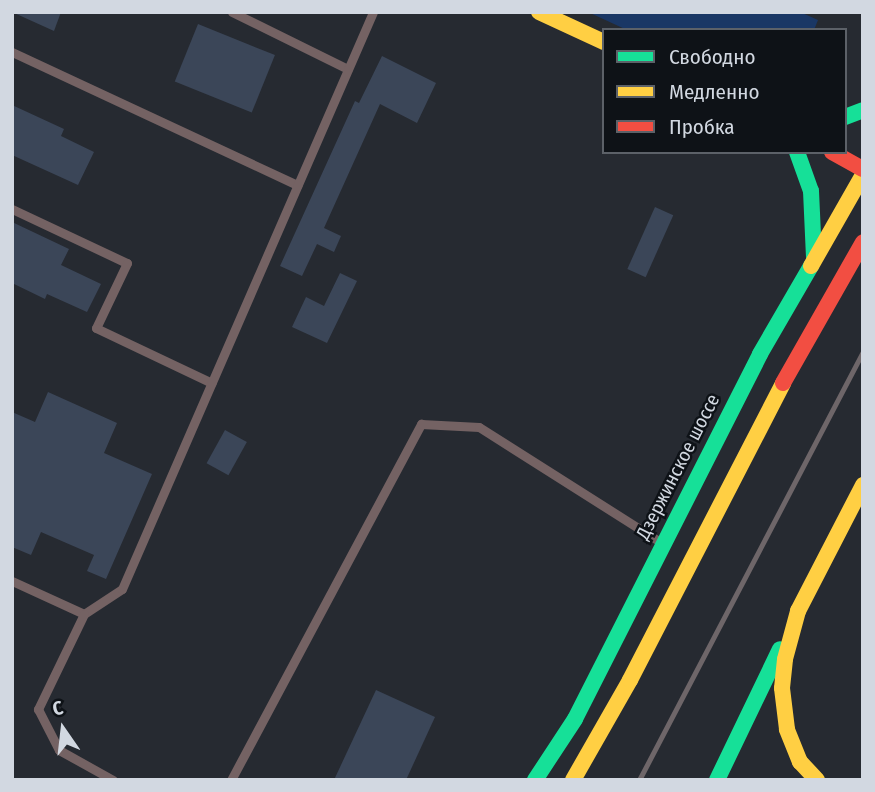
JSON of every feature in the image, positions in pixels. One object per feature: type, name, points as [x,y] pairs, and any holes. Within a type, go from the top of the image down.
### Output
[{"type":"main road","points":[[539,12],[602,42]]},
{"type":"main road","points":[[798,154],[811,191],[814,261]]},
{"type":"main road","points":[[836,154],[863,169]]},
{"type":"main road","name":"Дзержинское шоссе","points":[[535,780],[575,719],[760,354],[863,175]]},
{"type":"main road","points":[[573,780],[629,680],[792,366],[863,242]]},
{"type":"main road","points":[[717,780],[798,611],[863,485]]},
{"type":"main road","points":[[798,611],[785,659],[783,710],[792,747],[800,762],[817,780]]},
{"type":"main road","points":[[603,666],[602,678],[611,689],[620,687],[629,680]]},
{"type":"lane","points":[[232,12],[348,69]]},
{"type":"lane","points":[[113,780],[59,750],[38,709],[84,614],[122,589],[373,12]]},
{"type":"lane","points":[[12,52],[297,185]]},
{"type":"lane","points":[[12,209],[127,263],[96,328],[212,383]]},
{"type":"lane","points":[[231,780],[421,424],[479,427],[662,543]]},
{"type":"lane","points":[[12,581],[84,614]]},
{"type":"shaded area","points":[[588,12],[800,12],[818,20],[815,28],[623,28]]},
{"type":"building","points":[[12,12],[61,12],[54,31]]},
{"type":"building","points":[[198,24],[275,55],[252,113],[175,81]]},
{"type":"building","points":[[382,56],[436,83],[417,123],[380,104],[324,228],[341,236],[334,252],[317,244],[302,276],[280,266],[355,101],[359,103]]},
{"type":"building","points":[[12,105],[64,129],[61,136],[94,152],[78,185],[12,155]]},
{"type":"building","points":[[655,207],[673,215],[646,277],[627,269]]},
{"type":"building","points":[[12,222],[69,249],[61,265],[101,284],[87,312],[47,294],[45,299],[12,283]]},
{"type":"building","points":[[340,273],[357,281],[327,343],[292,327],[306,297],[324,306]]},
{"type":"building","points":[[48,392],[117,423],[104,453],[152,474],[106,579],[87,571],[94,555],[41,532],[31,555],[12,547],[12,412],[35,422]]},
{"type":"building","points":[[225,430],[247,442],[228,475],[207,463]]},
{"type":"building","points":[[376,690],[435,717],[406,780],[334,780]]},
{"type":"railway","points":[[639,780],[863,352]]},
{"type":"traffic: fast","points":[[847,116],[863,110]]},
{"type":"traffic: fast","points":[[798,154],[811,191],[814,257]]},
{"type":"traffic: fast","points":[[535,780],[575,719],[760,354],[811,266]]},
{"type":"traffic: fast","points":[[717,780],[780,649]]},
{"type":"traffic: slow","points":[[539,12],[602,41]]},
{"type":"traffic: slow","points":[[811,266],[863,175]]},
{"type":"traffic: slow","points":[[573,780],[630,680],[783,383]]},
{"type":"traffic: slow","points":[[817,780],[800,762],[787,729],[782,688],[785,659],[798,611],[863,485]]},
{"type":"traffic: jam","points":[[836,154],[863,169]]},
{"type":"traffic: jam","points":[[783,383],[863,242]]}]
